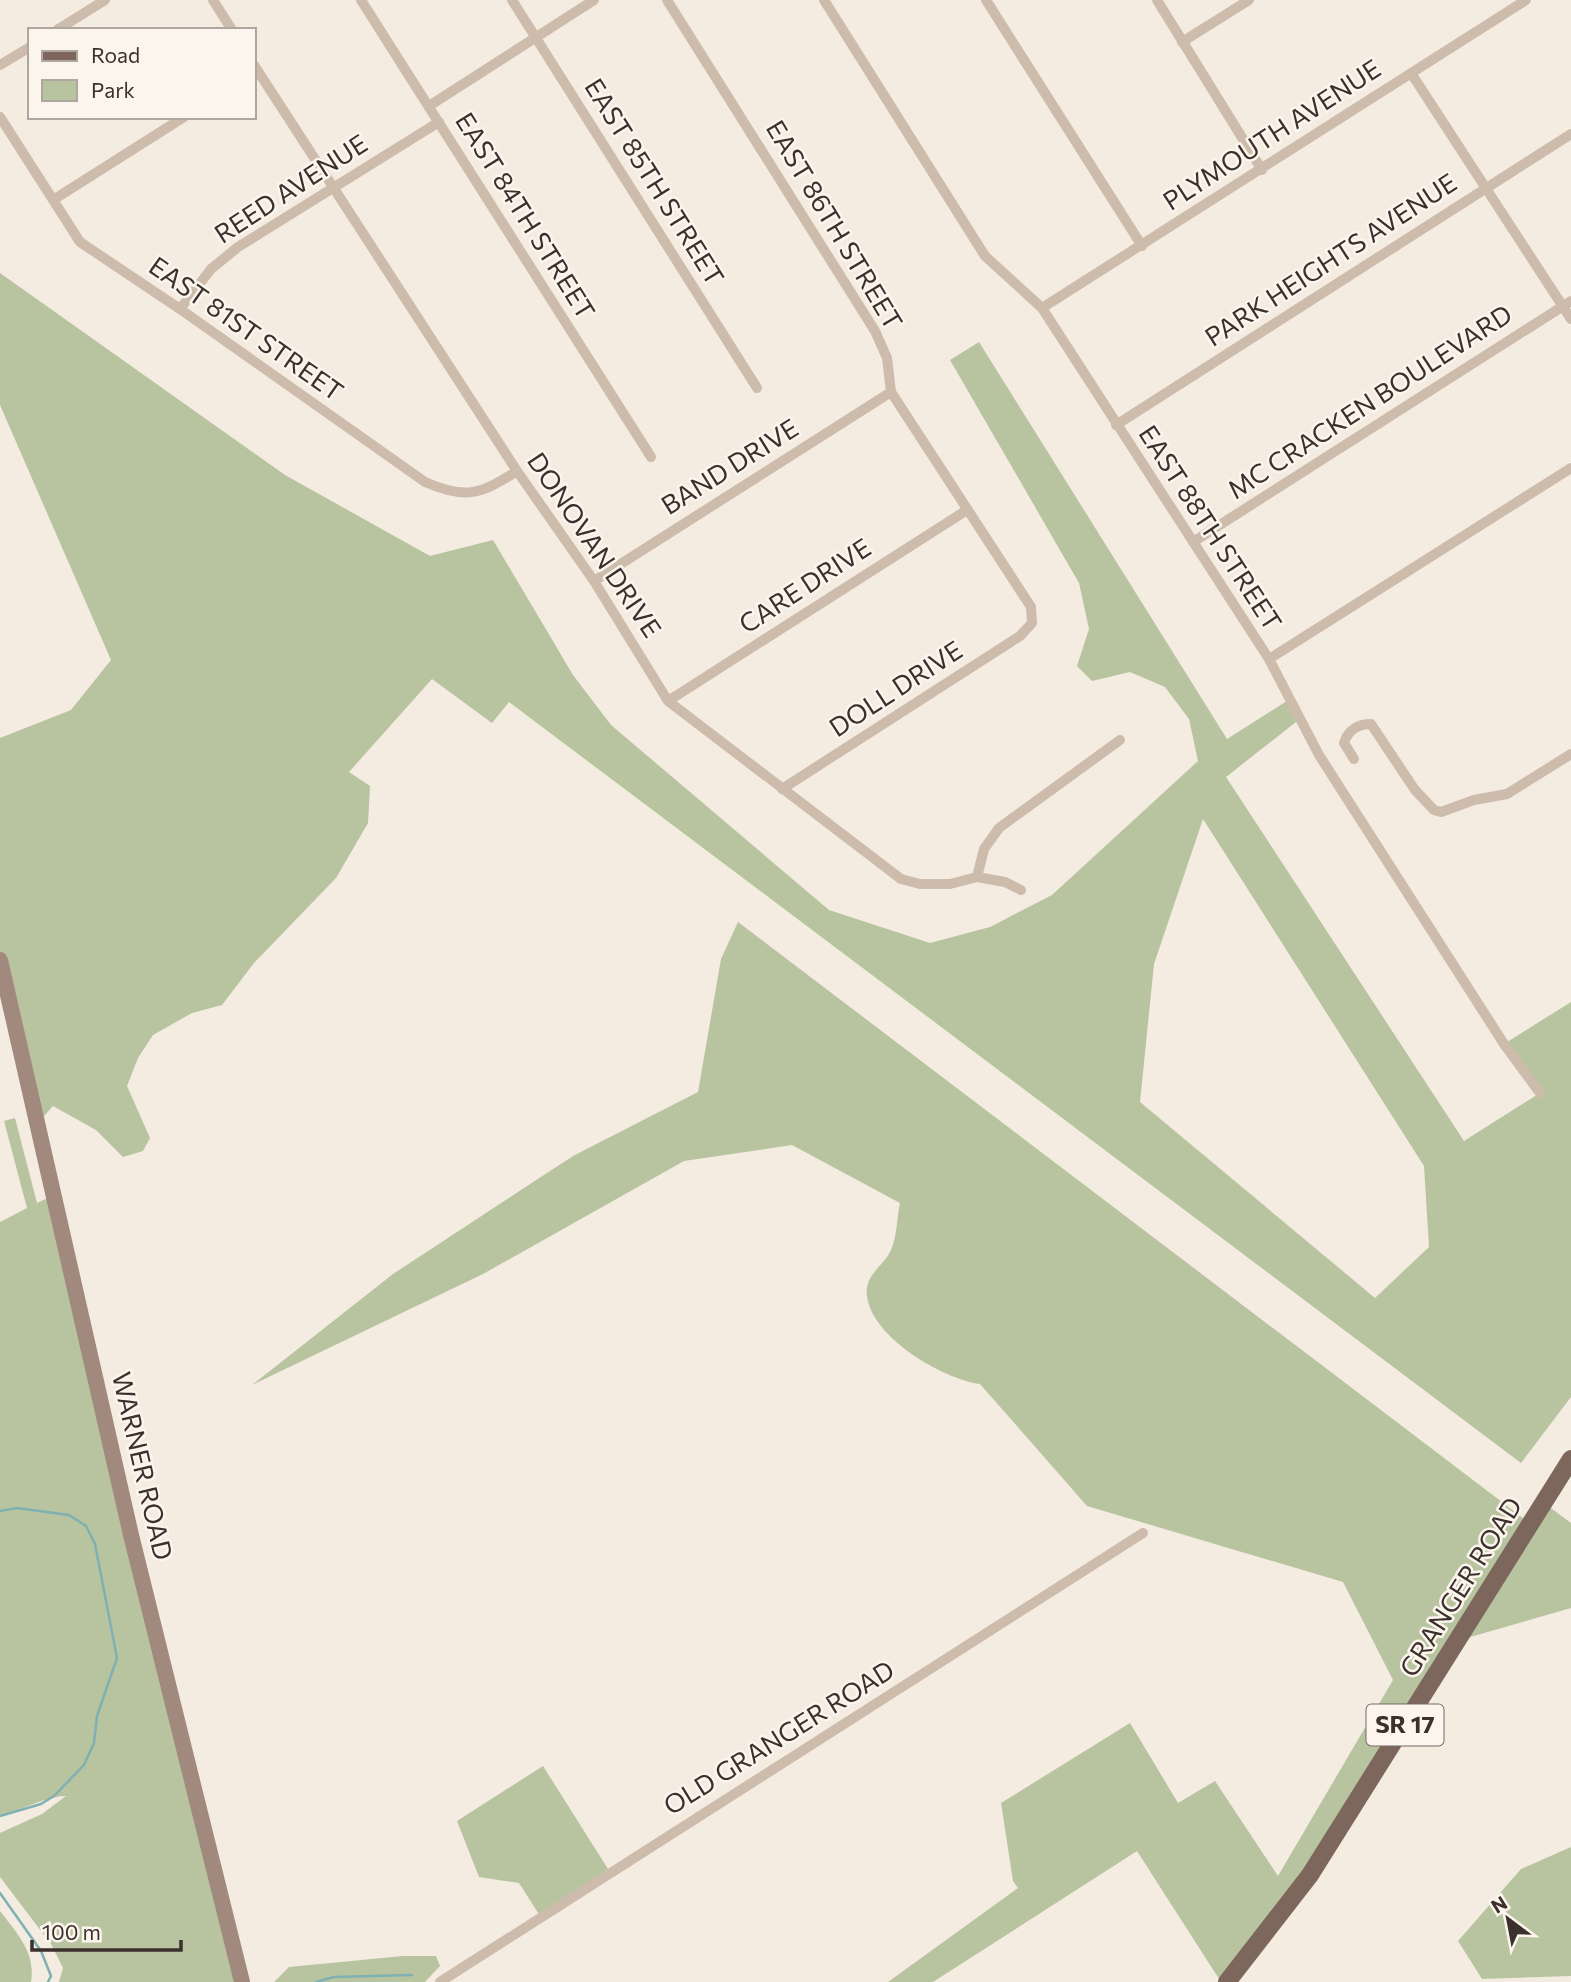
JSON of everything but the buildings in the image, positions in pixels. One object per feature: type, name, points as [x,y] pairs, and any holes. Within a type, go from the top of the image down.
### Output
[{"type":"main road","name":"WARNER ROAD","points":[[0,960],[131,1535],[242,1982]]},
{"type":"main road","name":"GRANGER ROAD","points":[[1227,1982],[1310,1875],[1571,1459]]},
{"type":"street","points":[[60,28],[105,0]]},
{"type":"street","points":[[213,0],[231,28]]},
{"type":"street","name":"EAST 84TH STREET","points":[[361,0],[650,457]]},
{"type":"street","name":"EAST 85TH STREET","points":[[512,0],[757,388]]},
{"type":"street","points":[[429,106],[594,0]]},
{"type":"street","name":"EAST 86TH STREET","points":[[667,0],[875,331],[887,358],[891,392],[1031,607],[1032,623]]},
{"type":"street","name":"EAST 88TH STREET","points":[[824,0],[985,256],[1042,309],[1269,659],[1319,755],[1504,1044],[1541,1093]]},
{"type":"street","points":[[986,0],[1142,246]]},
{"type":"street","points":[[1157,0],[1262,170]]},
{"type":"street","points":[[1182,41],[1249,0]]},
{"type":"street","name":"PLYMOUTH AVENUE","points":[[1042,309],[1526,0]]},
{"type":"street","points":[[0,65],[28,48]]},
{"type":"street","name":"DONOVAN DRIVE","points":[[256,72],[517,471],[594,581],[668,701],[901,879],[920,884],[950,884],[976,877],[1005,882],[1021,890]]},
{"type":"street","points":[[1411,73],[1484,189],[1567,303],[1571,319]]},
{"type":"street","name":"EAST 81ST STREET","points":[[0,117],[80,243],[180,309],[425,482],[446,491],[466,494],[488,489],[517,471]]},
{"type":"street","points":[[53,200],[181,119]]},
{"type":"street","name":"REED AVENUE","points":[[180,309],[211,269],[238,247],[439,122]]},
{"type":"street","name":"PARK HEIGHTS AVENUE","points":[[1116,425],[1571,134]]},
{"type":"street","name":"MC CRACKEN BOULEVARD","points":[[1193,542],[1567,303]]},
{"type":"street","name":"BAND DRIVE","points":[[594,581],[891,392]]},
{"type":"street","points":[[1269,659],[1571,468]]},
{"type":"street","name":"CARE DRIVE","points":[[668,701],[967,510]]},
{"type":"street","name":"DOLL DRIVE","points":[[782,789],[1020,636],[1032,623]]},
{"type":"street","points":[[1354,759],[1344,743],[1347,734],[1362,724],[1371,724],[1415,790],[1434,810],[1441,812],[1474,800],[1507,794],[1571,754]]},
{"type":"street","points":[[976,877],[984,849],[999,828],[1120,740]]},
{"type":"street","name":"OLD GRANGER ROAD","points":[[440,1982],[1143,1533]]},
{"type":"green space","points":[[0,273],[285,475],[430,556],[493,540],[573,675],[611,725],[829,910],[930,943],[990,927],[1052,895],[1198,761],[1189,719],[1165,687],[1130,672],[1092,681],[1077,666],[1089,629],[1079,583],[950,360],[979,342],[1227,739],[1290,699],[1301,718],[1226,777],[1464,1141],[1540,1093],[1504,1044],[1571,1002],[1571,1397],[1521,1463],[509,702],[492,723],[432,679],[349,772],[370,786],[368,823],[336,878],[254,963],[222,1005],[192,1013],[153,1035],[138,1058],[127,1086],[150,1138],[143,1151],[123,1157],[96,1130],[53,1106],[38,1123],[0,988],[0,738],[71,710],[111,660],[0,405]],"holes":[[[1203,819],[1424,1166],[1429,1247],[1375,1298],[1140,1102],[1154,964]]]},
{"type":"green space","points":[[738,922],[1531,1524],[1544,1503],[1571,1523],[1571,1608],[1460,1640],[1310,1875],[1221,1982],[1137,1851],[933,1982],[888,1982],[1018,1888],[1013,1881],[1001,1803],[1130,1723],[1178,1803],[1215,1781],[1278,1876],[1393,1680],[1343,1582],[1087,1506],[980,1384],[965,1381],[929,1365],[895,1341],[872,1312],[867,1289],[868,1282],[893,1245],[900,1203],[792,1145],[684,1161],[483,1274],[252,1385],[393,1274],[573,1156],[698,1092],[721,959]]},
{"type":"green space","points":[[15,1118],[37,1203],[54,1195],[242,1982],[59,1982],[63,1968],[51,1944],[0,1877],[0,1833],[42,1814],[66,1796],[0,1816],[0,1222],[27,1208],[4,1121]]},
{"type":"green space","points":[[543,1766],[610,1872],[540,1916],[519,1883],[479,1877],[457,1821]]},
{"type":"green space","points":[[1571,1847],[1571,1976],[1482,1979],[1458,1941],[1521,1869]]},
{"type":"green space","points":[[0,1911],[19,1935],[28,1953],[31,1982],[0,1982]]},
{"type":"green space","points":[[403,1956],[436,1956],[440,1966],[425,1982],[274,1982],[289,1967]]},
{"type":"waterway","points":[[0,1511],[17,1508],[69,1515],[86,1526],[95,1544],[117,1658],[97,1716],[94,1743],[84,1765],[54,1796],[41,1804],[0,1816]]},
{"type":"waterway","points":[[0,1893],[41,1951],[51,1976],[48,1982]]},
{"type":"waterway","points":[[316,1982],[334,1977],[412,1975]]}]
